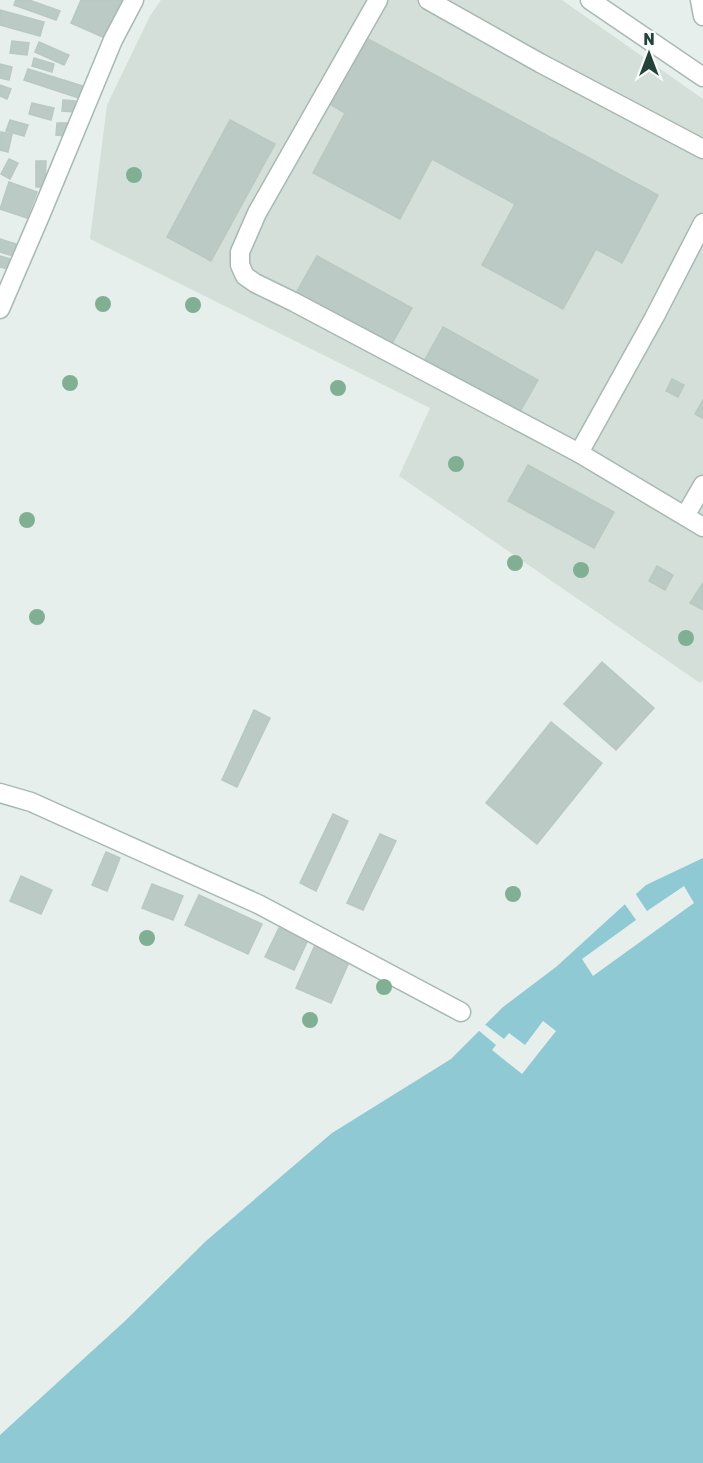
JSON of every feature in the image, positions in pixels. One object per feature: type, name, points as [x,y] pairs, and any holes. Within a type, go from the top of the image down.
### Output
[{"type":"street","points":[[0,309],[113,40],[134,0]]},
{"type":"street","points":[[378,0],[257,213],[240,252],[240,265],[245,276],[579,453],[703,527]]},
{"type":"street","points":[[428,0],[540,63],[703,149]]},
{"type":"street","points":[[590,0],[703,77]]},
{"type":"street","points":[[700,0],[703,16]]},
{"type":"street","points":[[579,453],[654,318],[703,223]]},
{"type":"street","points":[[685,516],[703,484]]},
{"type":"street","points":[[0,793],[30,802],[258,904],[461,1012]]},
{"type":"shaded area","points":[[161,0],[562,0],[703,99],[703,680],[700,683],[399,476],[430,408],[90,239],[107,105],[150,16]]},
{"type":"water","points":[[703,858],[703,1463],[0,1463],[0,1435],[125,1321],[206,1241],[332,1133],[451,1059],[503,1007],[556,967],[646,885]]},
{"type":"pier","points":[[684,886],[694,903],[593,976],[582,959],[636,920],[624,903],[635,893],[647,911]]},
{"type":"pier","points":[[543,1021],[556,1031],[522,1074],[492,1050],[496,1045],[477,1029],[483,1023],[504,1039],[509,1033],[525,1045]]},
{"type":"building","points":[[16,0],[29,0],[60,11],[56,20],[14,5]]},
{"type":"building","points":[[81,0],[122,0],[105,38],[71,23]]},
{"type":"building","points":[[0,10],[44,22],[40,36],[0,25]]},
{"type":"building","points":[[366,38],[658,195],[622,263],[596,249],[563,309],[482,265],[515,204],[432,159],[400,219],[313,173],[345,113],[330,104]]},
{"type":"building","points":[[12,41],[29,43],[27,55],[10,53]]},
{"type":"building","points":[[39,42],[69,55],[64,65],[35,52]]},
{"type":"building","points":[[34,58],[54,64],[52,72],[32,66]]},
{"type":"building","points":[[0,64],[12,67],[9,80],[0,78]]},
{"type":"building","points":[[28,69],[86,87],[82,99],[24,80]]},
{"type":"building","points":[[0,85],[11,89],[7,99],[0,96]]},
{"type":"building","points":[[63,100],[75,101],[75,112],[62,111]]},
{"type":"building","points":[[32,103],[54,108],[51,120],[29,114]]},
{"type":"building","points":[[10,120],[28,125],[24,136],[6,131]]},
{"type":"building","points":[[230,120],[275,144],[211,261],[167,237]]},
{"type":"building","points":[[57,123],[67,123],[66,136],[56,135]]},
{"type":"building","points":[[1,132],[12,134],[8,152],[0,150]]},
{"type":"building","points":[[9,159],[18,163],[10,179],[1,174]]},
{"type":"building","points":[[36,161],[46,161],[45,187],[36,187]]},
{"type":"building","points":[[9,182],[37,192],[27,218],[0,209]]},
{"type":"building","points":[[0,239],[16,244],[13,256],[0,252]]},
{"type":"building","points":[[0,256],[14,260],[11,270],[0,267]]},
{"type":"building","points":[[317,256],[412,308],[391,345],[296,293]]},
{"type":"building","points":[[443,327],[538,380],[517,417],[422,365]]},
{"type":"building","points":[[672,379],[684,385],[678,397],[666,391]]},
{"type":"building","points":[[703,400],[703,416],[702,418],[695,414]]},
{"type":"building","points":[[528,465],[614,512],[594,548],[508,501]]},
{"type":"building","points":[[657,566],[673,575],[665,590],[649,581]]},
{"type":"building","points":[[703,583],[703,610],[690,603]]},
{"type":"building","points":[[602,662],[654,708],[616,750],[564,704]]},
{"type":"building","points":[[254,710],[270,718],[237,787],[222,780]]},
{"type":"building","points":[[551,722],[602,763],[537,844],[486,803]]},
{"type":"building","points":[[333,814],[348,821],[316,891],[300,883]]},
{"type":"building","points":[[380,834],[396,841],[363,910],[347,903]]},
{"type":"building","points":[[106,852],[120,858],[107,891],[92,885]]},
{"type":"building","points":[[21,876],[52,890],[41,914],[10,901]]},
{"type":"building","points":[[152,884],[183,896],[173,920],[142,908]]},
{"type":"building","points":[[199,895],[262,924],[248,954],[185,925]]},
{"type":"building","points":[[279,928],[308,940],[294,970],[265,957]]},
{"type":"building","points":[[315,945],[350,960],[331,1003],[296,988]]}]
